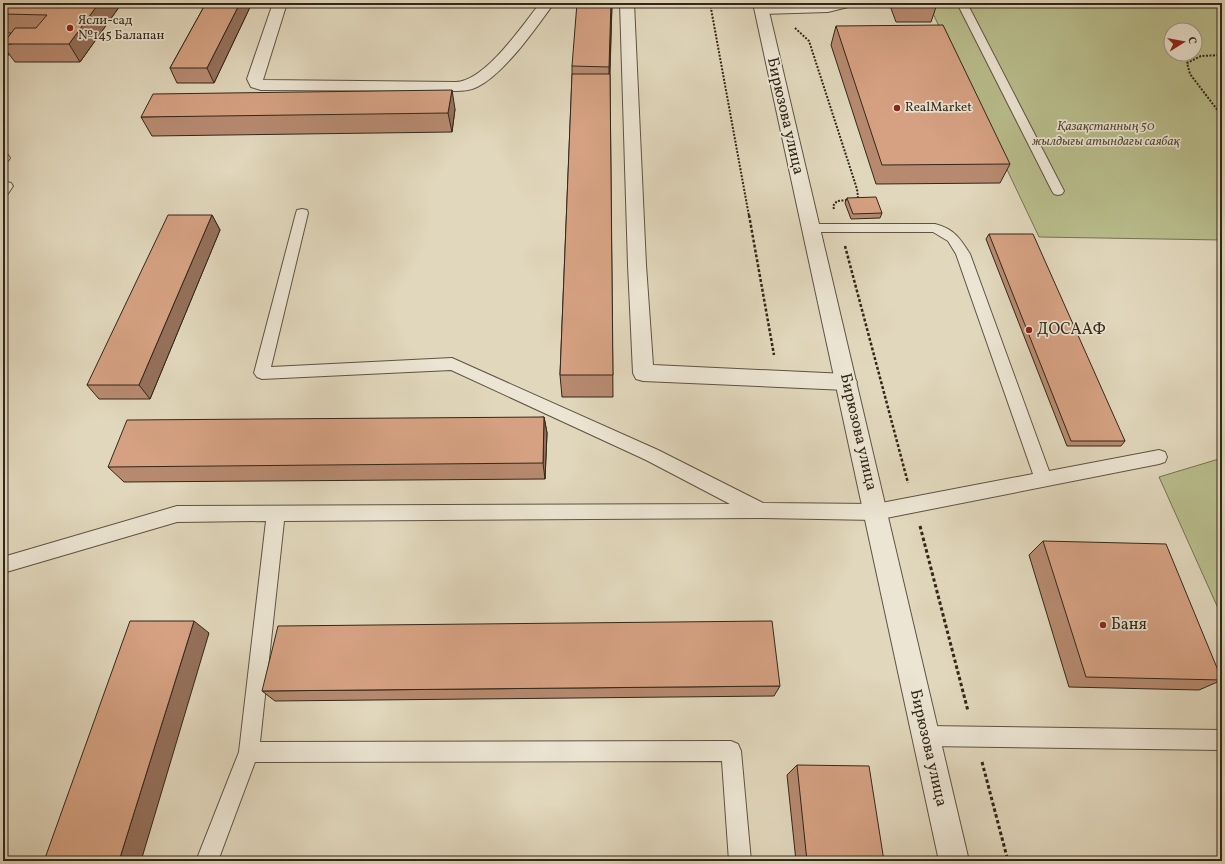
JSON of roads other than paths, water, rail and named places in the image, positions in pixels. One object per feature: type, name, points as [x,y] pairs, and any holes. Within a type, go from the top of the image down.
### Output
[{"type":"street","points":[[280,3],[254,79],[256,84],[446,86],[473,83],[490,70],[521,37],[547,3]]},
{"type":"street","points":[[627,3],[637,265],[643,372],[846,382]]},
{"type":"street","name":"Бирюзова улица","points":[[760,7],[876,512],[954,861]]},
{"type":"lane","points":[[760,7],[789,10],[828,9],[852,3]]},
{"type":"lane","points":[[962,3],[1058,191]]},
{"type":"lane","points":[[302,213],[262,373],[452,364],[652,455],[761,512]]},
{"type":"lane","points":[[811,228],[935,228],[952,238],[963,254],[1043,480]]},
{"type":"lane","points":[[3,565],[177,514],[876,512],[1159,457]]},
{"type":"lane","points":[[208,861],[249,752],[276,513]]},
{"type":"lane","points":[[926,736],[1222,740]]},
{"type":"lane","points":[[249,752],[731,751],[740,861]]},
{"type":"place","name":"Ясли-сад №145 Балапан","points":[[70,28]]},
{"type":"place","name":"RealMarket","points":[[897,108]]},
{"type":"place","name":"ДОСААФ","points":[[1029,330]]},
{"type":"place","name":"Баня","points":[[1103,625]]},
{"type":"park label","name":"Қазақстанның 50 жылдығы атындағы саябақ","points":[[1106,134]]}]
